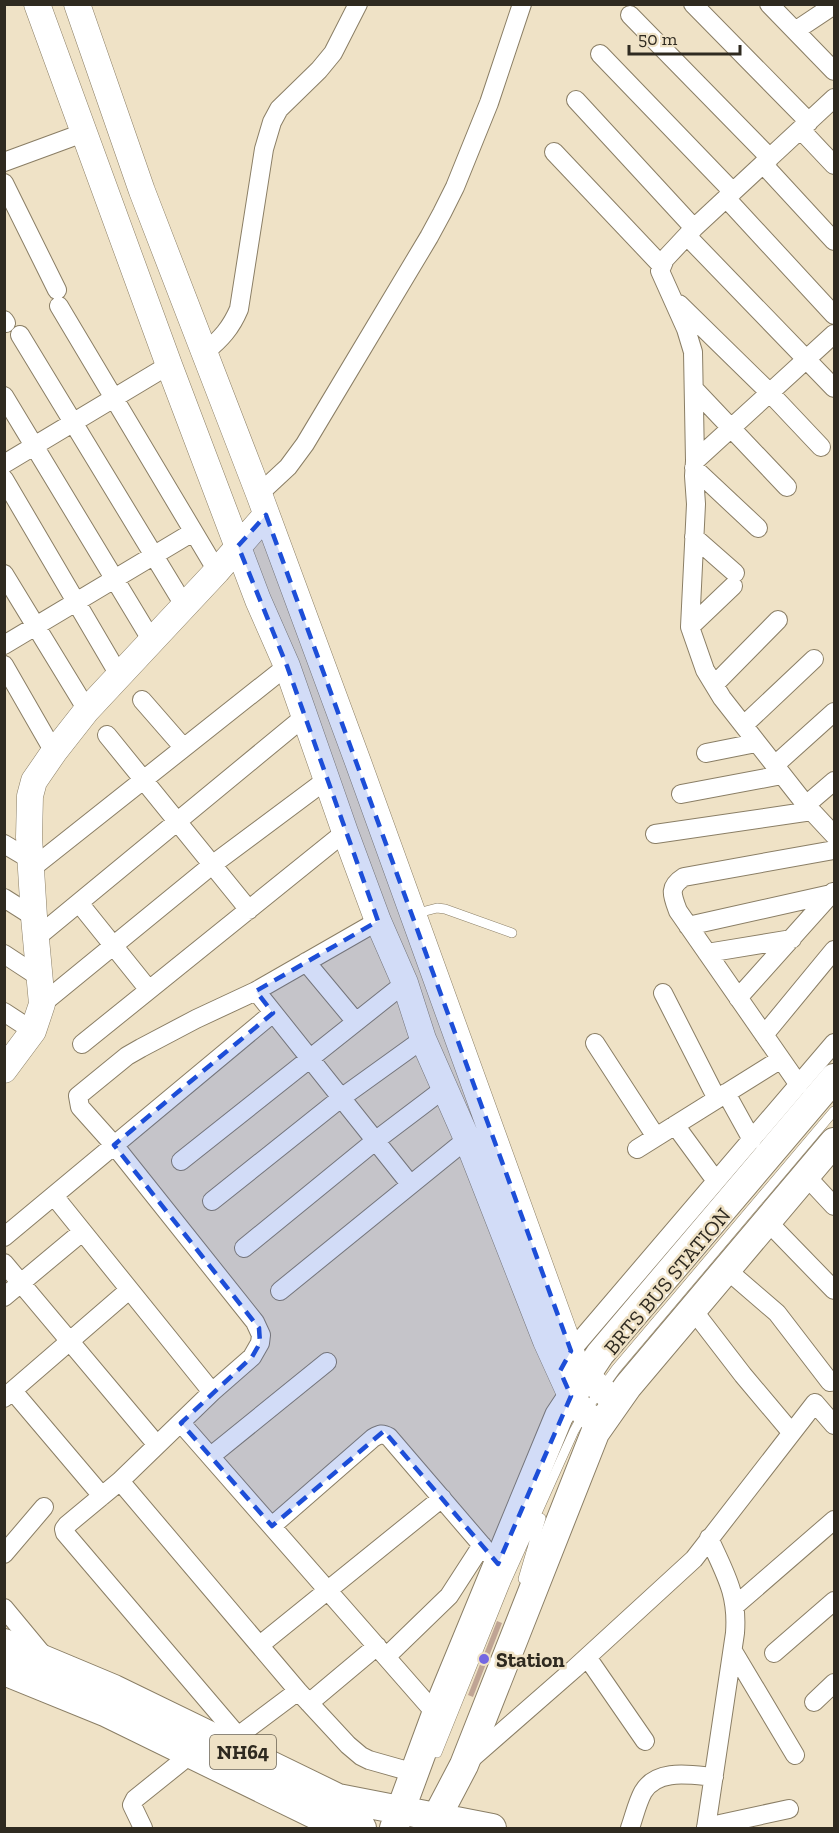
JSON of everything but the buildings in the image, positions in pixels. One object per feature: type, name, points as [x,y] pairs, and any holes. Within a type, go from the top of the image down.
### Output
[{"type":"main road","points":[[434,1823],[586,1455],[586,1390],[600,1354],[834,1078]]},
{"type":"main road","points":[[398,1819],[423,1770],[436,1714],[490,1554],[559,1416],[586,1390],[693,1310],[834,1142]]},
{"type":"main road","name":"NH64","points":[[4,1643],[233,1740],[338,1798],[398,1819],[492,1828]]},
{"type":"main road","name":"NH64","points":[[4,1671],[105,1712],[326,1820],[362,1828]]},
{"type":"street","points":[[37,4],[169,365],[258,600],[287,666],[326,780],[378,921],[405,983],[423,1039],[467,1139],[546,1341],[586,1390]]},
{"type":"street","points":[[77,4],[142,191],[290,576],[586,1390]]},
{"type":"street","points":[[205,352],[223,337],[239,309],[264,149],[272,122],[279,109],[333,53],[358,4]]},
{"type":"street","points":[[5,1068],[33,1031],[42,1004],[30,855],[29,808],[32,788],[54,752],[87,710],[217,571],[240,553],[266,514],[288,467],[305,444],[429,237],[455,186],[489,103],[522,4]]},
{"type":"street","points":[[693,4],[805,126],[834,165]]},
{"type":"street","points":[[769,4],[795,31],[830,59]]},
{"type":"street","points":[[795,31],[834,5]]},
{"type":"street","points":[[630,15],[767,161],[834,241]]},
{"type":"street","points":[[600,54],[730,195],[834,315]]},
{"type":"street","points":[[834,99],[690,232],[665,258],[660,271],[686,329],[693,352],[696,504],[690,627],[705,670],[722,698],[809,808],[834,835]]},
{"type":"street","points":[[576,100],[690,232],[834,388]]},
{"type":"street","points":[[4,162],[83,133]]},
{"type":"street","points":[[554,152],[661,265]]},
{"type":"street","points":[[4,183],[58,298],[113,397],[217,571]]},
{"type":"street","points":[[669,294],[770,393],[821,447]]},
{"type":"street","points":[[695,464],[834,334]]},
{"type":"street","points":[[20,335],[184,605]]},
{"type":"street","points":[[4,464],[169,365]]},
{"type":"street","points":[[695,390],[787,487]]},
{"type":"street","points":[[4,396],[152,641]]},
{"type":"street","points":[[695,464],[758,528]]},
{"type":"street","points":[[4,479],[119,675]]},
{"type":"street","points":[[4,645],[194,532]]},
{"type":"street","points":[[690,627],[734,580],[694,537]]},
{"type":"street","points":[[4,574],[87,710]]},
{"type":"street","points":[[714,685],[778,620]]},
{"type":"street","points":[[744,724],[814,659]]},
{"type":"street","points":[[4,665],[54,752]]},
{"type":"street","points":[[30,855],[143,779],[287,666]]},
{"type":"street","points":[[142,700],[183,747]]},
{"type":"street","points":[[681,794],[779,770],[834,712]]},
{"type":"street","points":[[35,928],[79,903],[304,717]]},
{"type":"street","points":[[107,735],[249,910]]},
{"type":"street","points":[[706,753],[756,743]]},
{"type":"street","points":[[42,1004],[212,865],[326,780]]},
{"type":"street","points":[[655,834],[809,808],[834,781]]},
{"type":"street","points":[[82,1044],[345,832]]},
{"type":"street","points":[[4,844],[30,855]]},
{"type":"street","points":[[799,1085],[678,911],[672,890],[676,882],[684,877],[834,850]]},
{"type":"street","points":[[688,926],[833,892]]},
{"type":"street","points":[[738,998],[833,892]]},
{"type":"street","points":[[4,898],[35,928]]},
{"type":"street","points":[[79,903],[149,990]]},
{"type":"street","points":[[272,1526],[379,1434],[384,1434],[490,1554],[449,1596],[381,1652],[233,1740],[64,1529],[120,1481],[212,1392],[252,1357],[261,1335],[259,1328],[114,1145],[80,1107],[77,1099],[80,1093],[141,1048],[256,991],[378,921]]},
{"type":"street","points":[[707,953],[792,939]]},
{"type":"street","points":[[764,1035],[834,950]]},
{"type":"street","points":[[4,954],[39,977]]},
{"type":"street","points":[[306,962],[356,1022]]},
{"type":"street","points":[[182,1161],[405,983]]},
{"type":"street","points":[[256,991],[410,1185]]},
{"type":"street","points":[[663,993],[722,1096],[752,1140]]},
{"type":"street","points":[[4,1012],[33,1031]]},
{"type":"street","points":[[4,1237],[273,1012]]},
{"type":"street","points":[[212,1201],[341,1098],[423,1039]]},
{"type":"street","points":[[594,1043],[656,1137]]},
{"type":"street","points":[[586,1390],[716,1181],[834,1043]]},
{"type":"street","points":[[638,1149],[781,1059]]},
{"type":"street","points":[[244,1248],[375,1141],[445,1088]]},
{"type":"street","points":[[675,1125],[716,1181]]},
{"type":"street","points":[[280,1291],[467,1139]]},
{"type":"street","points":[[806,1176],[834,1206]]},
{"type":"street","points":[[54,1196],[212,1392]]},
{"type":"street","points":[[767,1221],[834,1290]]},
{"type":"street","points":[[4,1297],[82,1232]]},
{"type":"street","points":[[4,1263],[157,1445]]},
{"type":"street","points":[[457,1769],[587,1657],[694,1558],[832,1379],[782,1318],[727,1270]]},
{"type":"street","points":[[102,1496],[9,1395],[129,1290]]},
{"type":"street","points":[[693,1310],[791,1432]]},
{"type":"street","points":[[211,1456],[327,1362]]},
{"type":"street","points":[[815,1403],[834,1425]]},
{"type":"street","points":[[181,1423],[436,1714]]},
{"type":"street","points":[[120,1481],[303,1697],[348,1746],[361,1756],[423,1770]]},
{"type":"street","points":[[260,1645],[441,1498]]},
{"type":"street","points":[[5,1553],[45,1507]]},
{"type":"street","points":[[736,1605],[834,1520]]},
{"type":"street","points":[[709,1538],[730,1585],[736,1605],[733,1651],[706,1828],[789,1809]]},
{"type":"street","points":[[774,1653],[834,1601]]},
{"type":"street","points":[[4,1608],[48,1661]]},
{"type":"street","points":[[733,1651],[795,1755]]},
{"type":"street","points":[[587,1657],[645,1741]]},
{"type":"street","points":[[814,1702],[834,1683]]},
{"type":"street","points":[[143,1828],[132,1805],[135,1799],[191,1754]]},
{"type":"street","points":[[630,1828],[644,1790],[652,1782],[670,1775],[682,1774],[714,1777]]},
{"type":"lane","points":[[413,915],[431,909],[445,909],[512,933]]},
{"type":"lane","name":"BRTS BUS STATION","points":[[549,1490],[574,1431],[586,1390],[616,1369],[834,1111]]},
{"type":"lane","points":[[520,1588],[549,1490]]},
{"type":"lane","points":[[423,1770],[436,1754],[506,1582],[549,1490]]},
{"type":"highlighted area","points":[[266,515],[571,1351],[560,1371],[571,1396],[498,1564],[384,1431],[272,1526],[181,1423],[252,1357],[260,1343],[259,1328],[114,1145],[273,1013],[256,991],[378,921],[287,666],[238,546]]},
{"type":"place","name":"Station","points":[[484,1659]]}]
